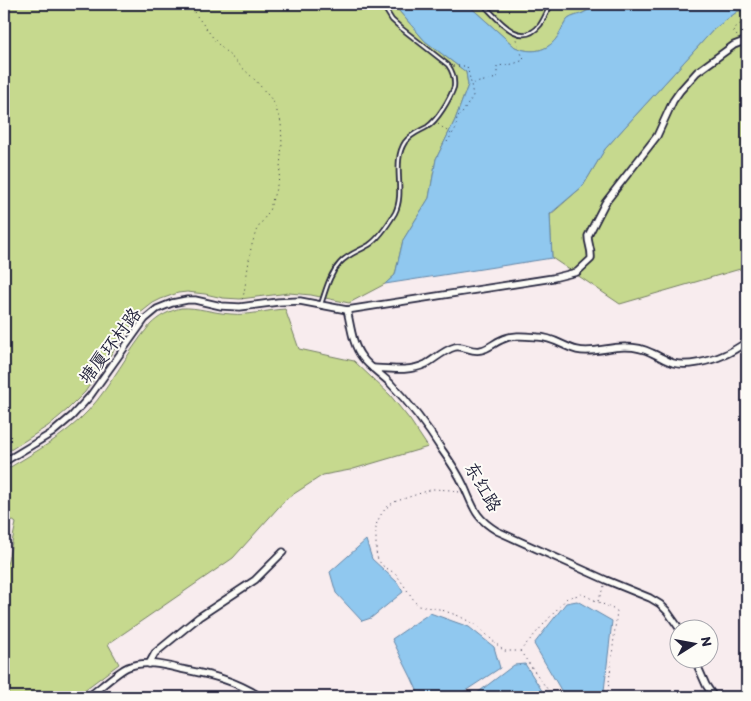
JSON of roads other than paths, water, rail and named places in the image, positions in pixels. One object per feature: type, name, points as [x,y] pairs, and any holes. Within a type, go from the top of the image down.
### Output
[{"type":"street","points":[[347,310],[553,278],[577,272],[591,259],[592,251],[588,236],[605,202],[656,136],[680,91],[697,72],[734,45],[747,40]]},
{"type":"street","name":"塘厦环村路","points":[[4,462],[52,433],[72,416],[90,396],[145,319],[157,309],[172,303],[188,300],[240,307],[289,301],[321,304],[347,310]]},
{"type":"street","name":"东红路","points":[[347,310],[356,347],[363,359],[389,382],[427,427],[455,469],[476,513],[488,526],[650,598],[660,604],[672,618]]},
{"type":"street","points":[[373,368],[402,370],[414,368],[452,347],[458,346],[480,351],[503,338],[512,336],[548,338],[582,351],[624,347],[638,348],[673,363],[684,364],[696,364],[724,356],[747,342]]},
{"type":"street","points":[[149,664],[155,653],[199,617],[255,580],[283,552]]},
{"type":"street","points":[[88,697],[126,668],[138,664],[156,664],[217,676],[246,688],[261,697]]},
{"type":"street","points":[[698,668],[714,697]]},
{"type":"lane","points":[[321,304],[328,282],[339,264],[349,256],[370,245],[394,213],[398,201],[399,156],[402,147],[413,134],[427,127],[437,118],[454,87],[453,73],[448,65],[392,20],[382,4]]},
{"type":"lane","points":[[483,4],[508,28],[516,33],[525,34],[534,31],[541,24],[552,4]]},
{"type":"water","points":[[393,4],[467,4],[515,47],[533,51],[549,45],[558,36],[568,19],[585,12],[596,4],[747,4],[747,10],[738,11],[714,29],[605,149],[583,186],[550,214],[552,258],[385,284],[395,275],[403,240],[429,198],[436,159],[455,120],[468,85],[466,72],[425,41]]},
{"type":"water","points":[[366,540],[372,559],[397,582],[403,592],[371,618],[362,621],[336,593],[330,572]]},
{"type":"water","points":[[577,601],[612,621],[604,691],[605,697],[565,697],[534,644],[566,603]]},
{"type":"water","points":[[430,613],[469,627],[494,647],[500,668],[456,697],[420,697],[392,639]]},
{"type":"water","points":[[525,664],[546,697],[472,697],[514,665]]}]
